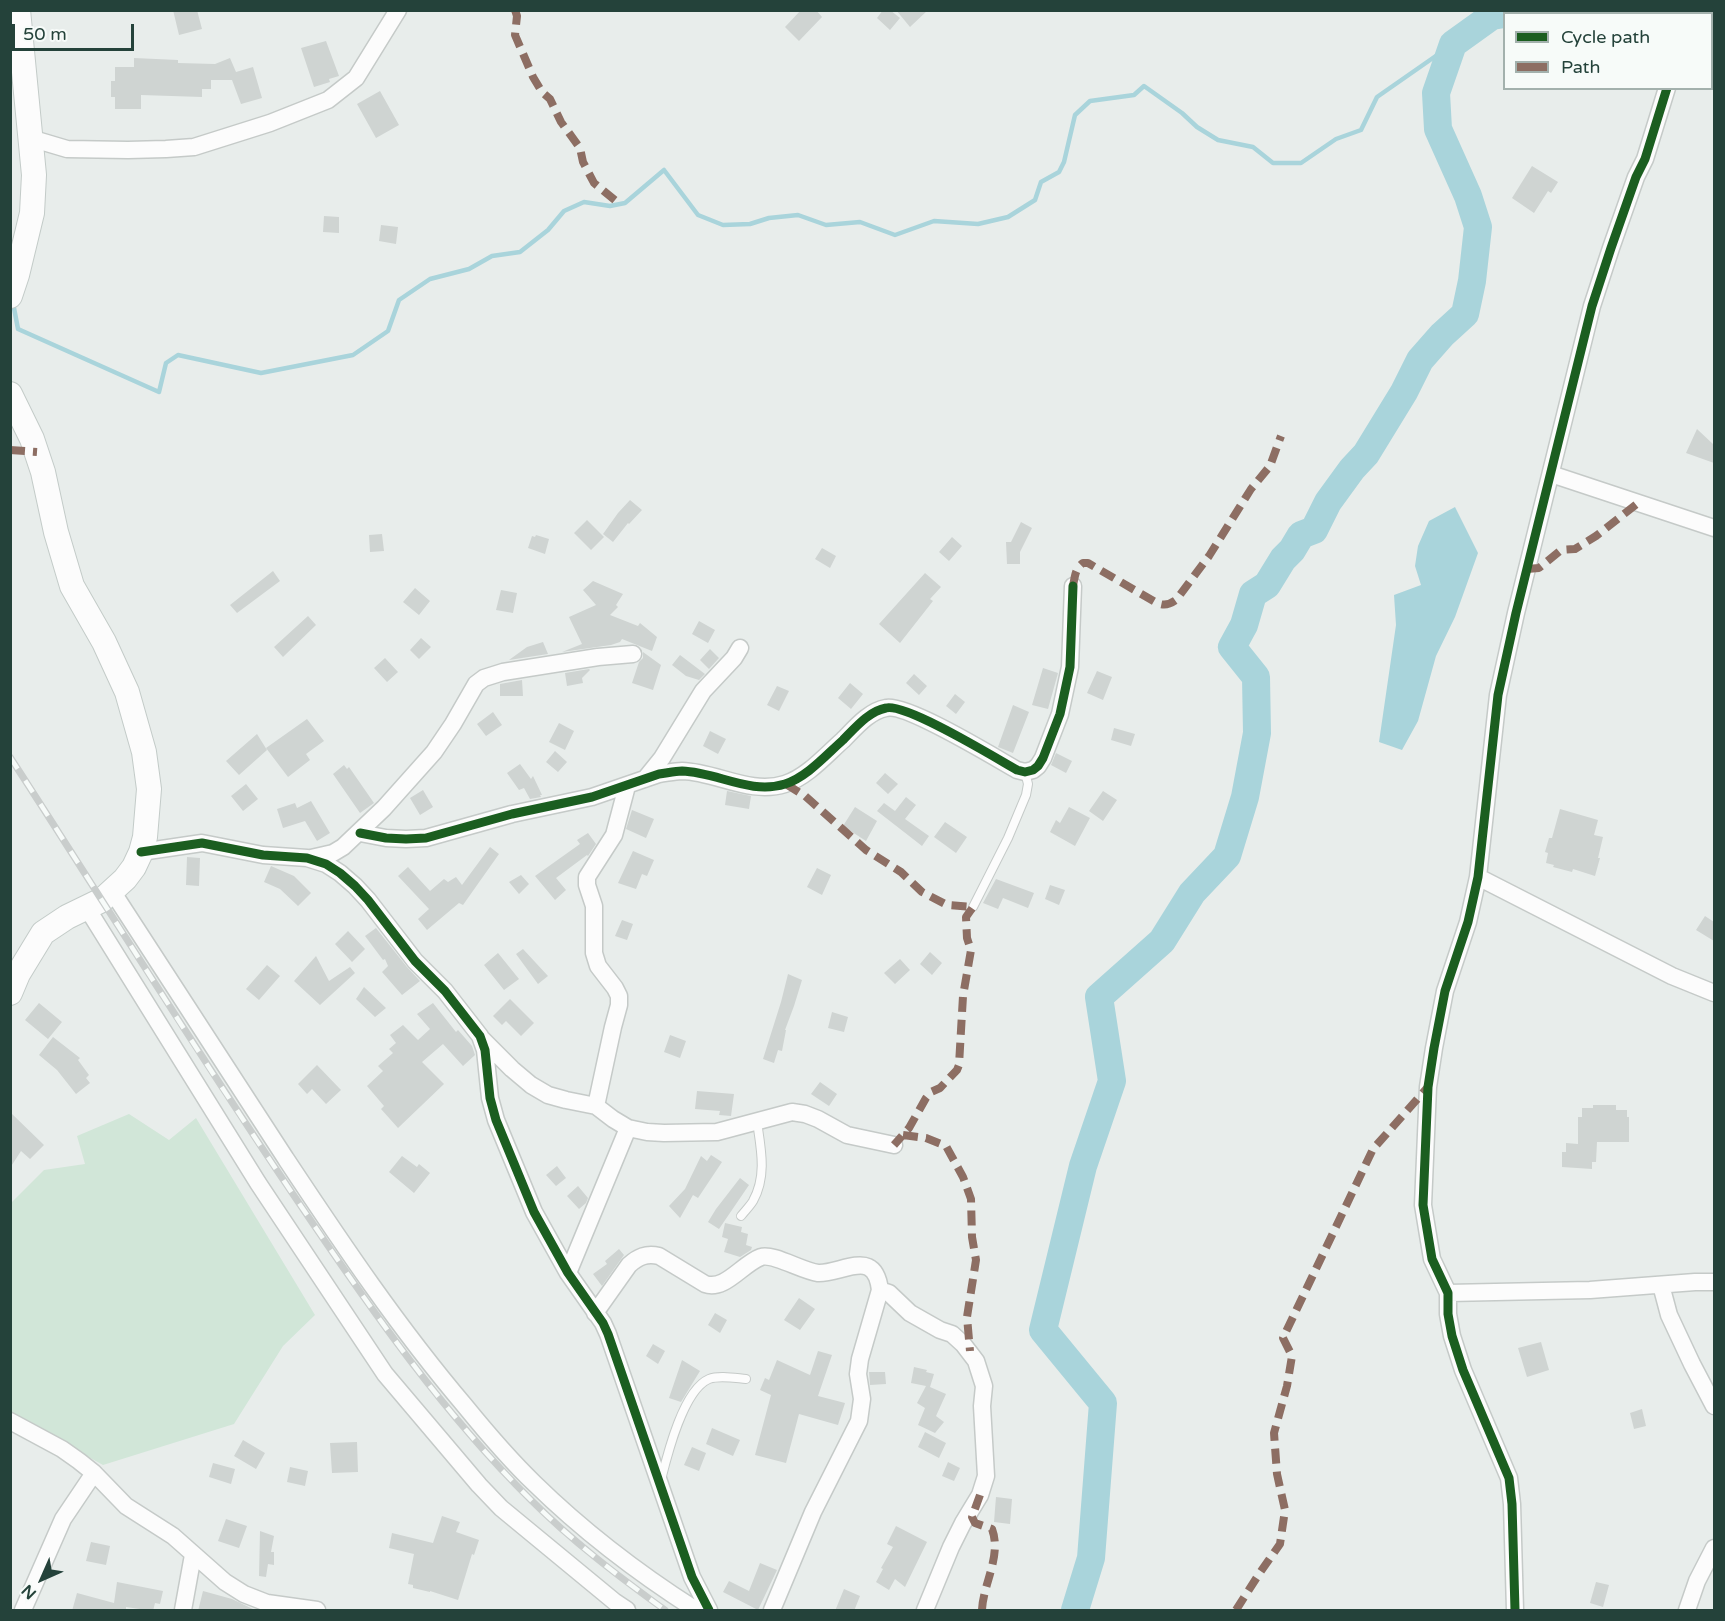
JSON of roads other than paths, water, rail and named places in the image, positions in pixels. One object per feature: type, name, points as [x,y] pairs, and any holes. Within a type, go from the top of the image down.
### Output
[{"type":"street","points":[[10,296],[32,213],[34,175],[18,10]]},
{"type":"street","points":[[30,138],[67,148],[166,149],[194,147],[270,123],[328,100],[356,78],[398,10]]},
{"type":"street","points":[[1515,1611],[1512,1504],[1509,1478],[1463,1370],[1452,1336],[1448,1314],[1448,1293],[1432,1259],[1423,1204],[1428,1088],[1445,991],[1468,922],[1478,877],[1498,695],[1516,613],[1592,306],[1636,177],[1645,159],[1666,90]]},
{"type":"street","points":[[10,394],[32,439],[43,472],[56,532],[72,586],[116,666],[127,692],[148,770],[149,789],[145,837],[134,867],[125,879],[102,900],[67,917],[43,933],[13,977]]},
{"type":"street","points":[[1551,474],[1714,528]]},
{"type":"street","points":[[360,833],[386,838],[426,838],[512,814],[592,797],[659,774],[682,771],[756,786],[786,783],[812,768],[867,718],[878,710],[889,707],[901,708],[921,717],[1017,770],[1025,772],[1033,770],[1043,758],[1060,714],[1070,667],[1073,586]]},
{"type":"street","points":[[644,779],[662,758],[703,691],[741,648]]},
{"type":"street","points":[[307,858],[333,853],[360,833],[434,752],[476,684],[484,678],[503,672],[598,657],[633,654]]},
{"type":"street","points":[[596,1106],[619,1005],[619,996],[598,966],[594,953],[594,906],[586,885],[587,877],[614,835],[627,786]]},
{"type":"street","points":[[141,852],[202,843],[263,855],[307,858],[326,864],[340,873],[368,900],[415,960],[445,991],[480,1036],[512,1069],[548,1095],[596,1106],[628,1128],[664,1133],[717,1132],[792,1112],[818,1119],[848,1135],[894,1145]]},
{"type":"street","points":[[1478,877],[1672,976],[1714,993]]},
{"type":"street","points":[[112,891],[344,1246],[401,1328],[439,1375],[495,1442],[570,1517],[608,1549],[696,1611]]},
{"type":"street","points":[[87,908],[258,1183],[392,1384],[501,1508],[627,1611]]},
{"type":"street","points":[[480,1036],[485,1050],[490,1098],[496,1120],[534,1212],[568,1273],[608,1334],[692,1577],[709,1611]]},
{"type":"street","points":[[568,1273],[628,1128]]},
{"type":"street","points":[[595,1313],[629,1265],[644,1255],[659,1256],[711,1286],[721,1284],[763,1256],[820,1273],[834,1272],[859,1265],[867,1266],[875,1272],[880,1290],[860,1359],[858,1374],[862,1399],[859,1421],[813,1512],[772,1611]]},
{"type":"street","points":[[1448,1293],[1590,1290],[1714,1282]]},
{"type":"street","points":[[1661,1284],[1669,1315],[1714,1406]]},
{"type":"street","points":[[880,1290],[889,1293],[910,1312],[940,1330],[952,1334],[963,1344],[976,1360],[984,1386],[982,1406],[986,1476],[980,1495],[951,1547],[925,1611]]},
{"type":"street","points":[[10,1421],[62,1449],[94,1473],[126,1506],[173,1536],[225,1582],[244,1594],[267,1603],[317,1611]]},
{"type":"street","points":[[23,1611],[27,1597],[63,1519],[94,1473]]},
{"type":"street","points":[[1687,1611],[1714,1548]]},
{"type":"street","points":[[183,1611],[193,1555]]},
{"type":"lane","points":[[973,907],[1008,838],[1026,795],[1028,784],[1025,772]]},
{"type":"lane","points":[[741,1216],[753,1201],[761,1181],[763,1160],[757,1122]]},
{"type":"lane","points":[[660,1484],[670,1444],[693,1393],[710,1379],[746,1378]]},
{"type":"water","points":[[1455,507],[1478,553],[1455,617],[1436,656],[1418,721],[1402,750],[1379,742],[1396,625],[1394,595],[1421,585],[1415,566],[1418,546],[1429,521]]},
{"type":"waterway","points":[[1075,1610],[1091,1558],[1103,1403],[1043,1330],[1083,1166],[1112,1081],[1099,997],[1162,941],[1192,893],[1227,856],[1245,797],[1257,733],[1256,677],[1232,647],[1244,625],[1253,594],[1267,585],[1301,535],[1314,530],[1328,502],[1366,454],[1404,392],[1420,360],[1465,314],[1472,281],[1478,227],[1468,196],[1438,129],[1436,93],[1453,44],[1492,16],[1503,14]]},
{"type":"waterway","points":[[14,308],[18,329],[159,392],[166,363],[178,355],[261,373],[353,355],[388,331],[399,300],[430,279],[469,269],[492,256],[520,252],[548,230],[564,211],[584,202],[610,206],[625,203],[664,170],[698,215],[723,225],[750,224],[769,218],[798,215],[826,225],[860,222],[895,235],[934,221],[978,224],[1008,217],[1035,200],[1041,182],[1059,172],[1064,162],[1075,115],[1090,101],[1134,95],[1144,86],[1182,113],[1197,127],[1218,140],[1253,147],[1273,163],[1301,163],[1336,139],[1361,130],[1377,97],[1453,44]]},
{"type":"railway","points":[[10,757],[265,1153],[355,1285],[438,1397],[531,1500],[596,1558],[665,1610]]}]
